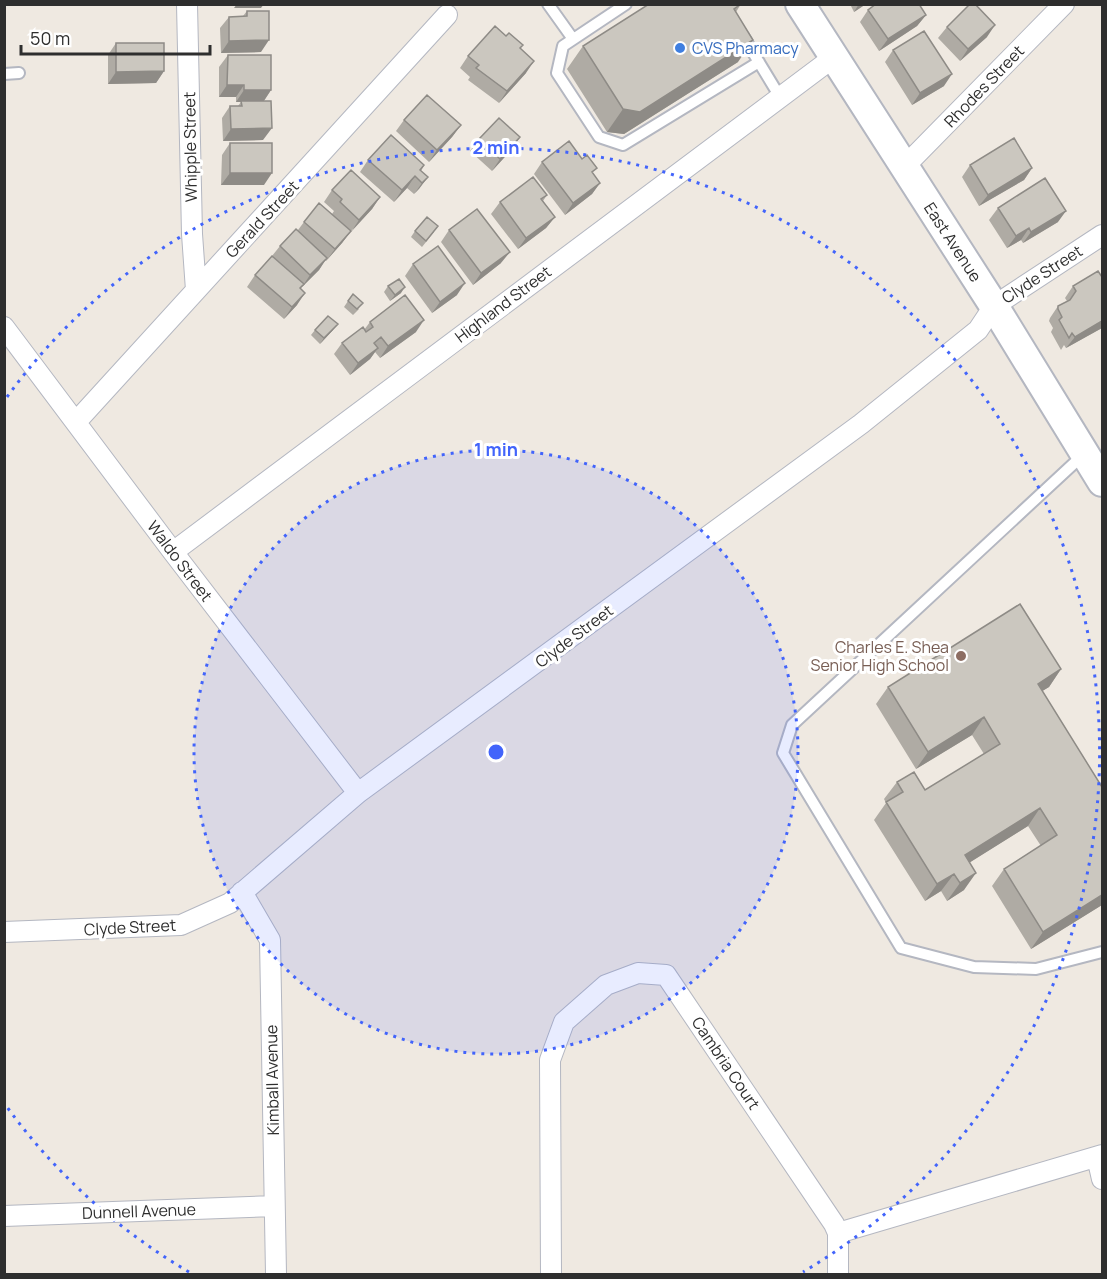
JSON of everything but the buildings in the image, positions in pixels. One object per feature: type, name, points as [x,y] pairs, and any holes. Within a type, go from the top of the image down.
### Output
[{"type":"main road","name":"East Avenue","points":[[800,4],[993,306],[1102,482]]},
{"type":"street","name":"Whipple Street","points":[[187,4],[192,234],[196,290]]},
{"type":"street","name":"Rhodes Street","points":[[904,167],[1064,4]]},
{"type":"street","name":"Gerald Street","points":[[76,422],[447,15]]},
{"type":"street","name":"Highland Street","points":[[172,552],[834,57]]},
{"type":"street","name":"Clyde Street","points":[[4,932],[181,925],[230,903],[358,793],[861,423],[978,330],[993,306],[1102,235]]},
{"type":"street","name":"Waldo Street","points":[[4,327],[172,552],[358,793]]},
{"type":"street","name":"Kimball Avenue","points":[[242,892],[270,940],[276,1275]]},
{"type":"street","name":"Cambria Court","points":[[550,1275],[550,1060],[564,1022],[606,985],[638,973],[666,975],[838,1233]]},
{"type":"street","points":[[838,1275],[838,1233],[1100,1156],[1102,1179]]},
{"type":"street","name":"Dunnell Avenue","points":[[4,1216],[274,1206]]},
{"type":"lane","points":[[548,4],[573,39]]},
{"type":"lane","points":[[626,4],[564,46],[557,73],[599,137],[623,145],[759,62]]},
{"type":"lane","points":[[736,24],[780,97]]},
{"type":"lane","points":[[4,74],[19,73]]},
{"type":"lane","points":[[1085,454],[792,725],[783,753],[901,948],[974,967],[1036,969],[1102,952]]},
{"type":"place","name":"CVS Pharmacy","points":[[680,48]]},
{"type":"place","name":"Charles E. Shea Senior High School","points":[[961,656]]}]
